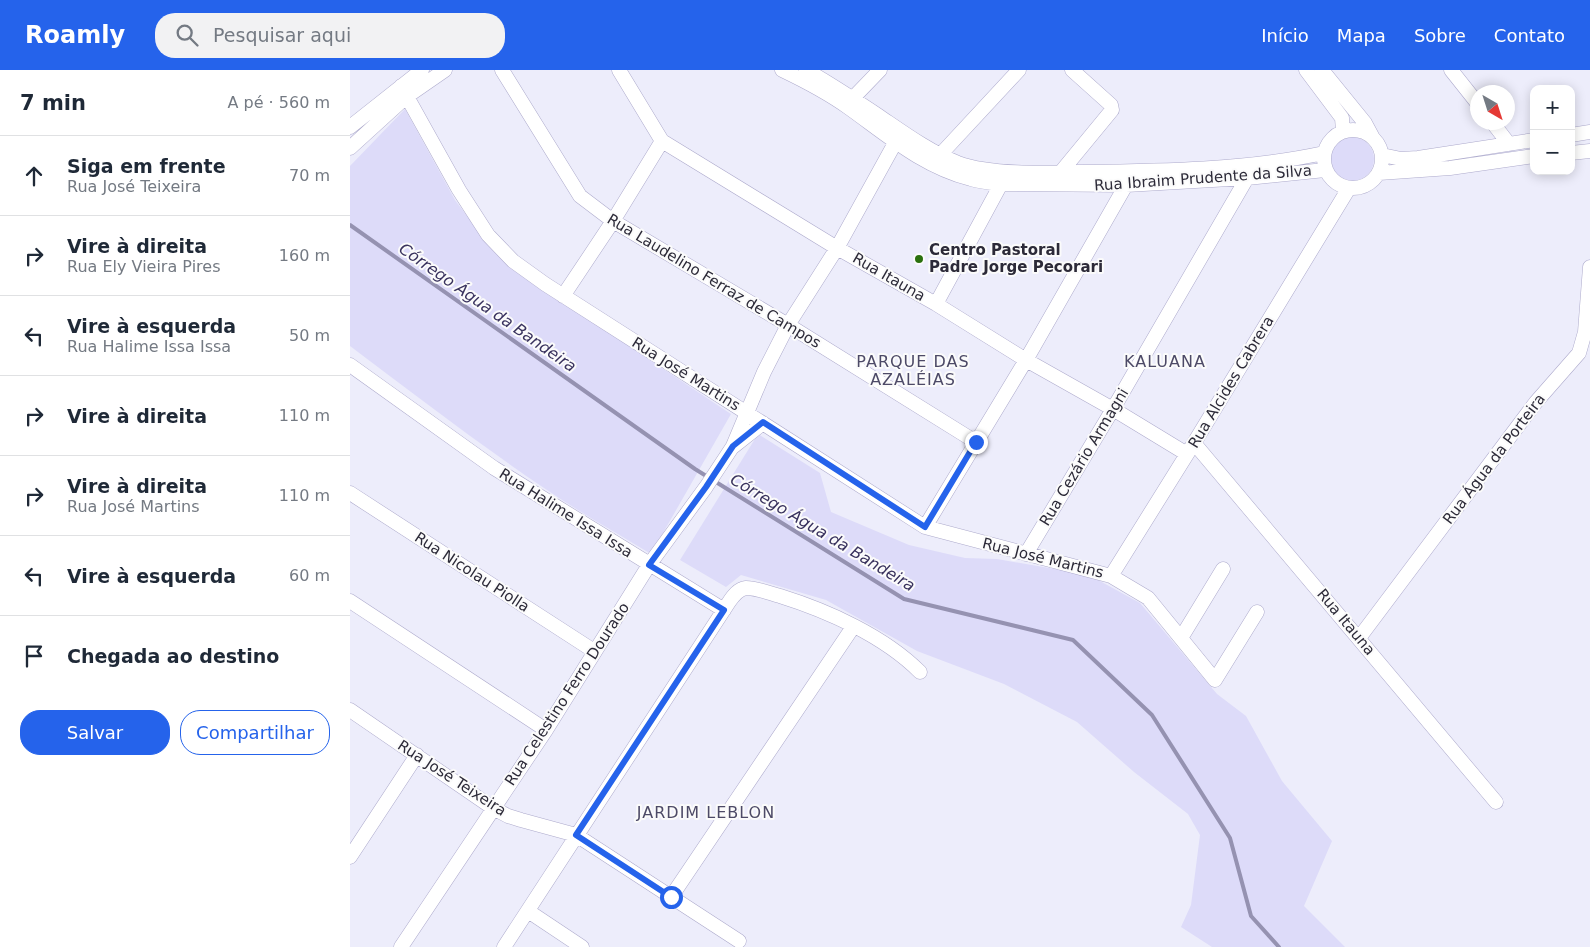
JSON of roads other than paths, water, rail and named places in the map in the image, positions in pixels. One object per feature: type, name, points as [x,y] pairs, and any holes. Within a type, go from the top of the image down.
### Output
[{"type":"street","points":[[350,148],[422,70]]},
{"type":"street","points":[[350,127],[403,91],[445,70]]},
{"type":"street","name":"Rua Laudelino Ferraz de Campos","points":[[502,70],[580,196],[613,221],[976,442]]},
{"type":"street","name":"Rua Itauna","points":[[619,70],[662,141],[837,248],[936,304],[1026,360],[1113,409],[1191,449],[1359,638],[1496,802]]},
{"type":"street","name":"Rua Ibraim Prudente da Silva","points":[[782,70],[899,137],[957,163],[982,169],[1060,172],[1134,171],[1253,165],[1324,153]]},
{"type":"street","name":"Rua Ibraim Prudente da Silva","points":[[806,70],[853,98],[899,137],[919,158],[951,173],[970,179],[1001,184],[1126,185],[1247,178],[1325,170]]},
{"type":"street","points":[[853,98],[880,70]]},
{"type":"street","points":[[940,155],[1019,70]]},
{"type":"street","points":[[1051,184],[1111,113],[1113,107],[1112,104],[1072,70]]},
{"type":"street","points":[[1306,70],[1342,118],[1342,131]]},
{"type":"street","points":[[1322,70],[1365,123],[1372,137],[1380,146],[1382,155],[1379,173],[1368,184],[1359,188],[1349,188],[1334,182],[1325,170],[1323,161],[1324,153],[1334,136],[1342,131],[1352,129],[1361,130],[1372,137]]},
{"type":"street","points":[[1451,70],[1470,94]]},
{"type":"street","name":"Rua José Martins","points":[[403,91],[459,190],[488,234],[512,261],[563,296],[925,527],[1111,576],[1148,598],[1216,680],[1257,612]]},
{"type":"street","points":[[1498,130],[1509,144]]},
{"type":"street","points":[[1575,134],[1590,132]]},
{"type":"street","points":[[733,446],[764,372],[788,326],[837,248],[899,137]]},
{"type":"street","points":[[563,296],[613,221],[662,141]]},
{"type":"street","points":[[1382,155],[1401,159],[1418,158],[1530,141]]},
{"type":"street","points":[[1575,153],[1590,151]]},
{"type":"street","points":[[1379,173],[1450,168],[1530,157]]},
{"type":"street","name":"Rua Cezário Armagni","points":[[1026,554],[1113,409],[1247,178]]},
{"type":"street","points":[[936,304],[1001,184]]},
{"type":"street","points":[[925,527],[1026,360],[1126,185]]},
{"type":"street","name":"Rua Alcides Cabrera","points":[[1111,576],[1191,449],[1349,188]]},
{"type":"street","name":"Rua Água da Porteira","points":[[1359,638],[1536,402],[1584,353],[1590,267]]},
{"type":"street","name":"Rua Halime Issa Issa","points":[[351,367],[494,468],[724,610]]},
{"type":"street","points":[[733,446],[763,422]]},
{"type":"street","name":"Rua Celestino Ferro Dourado","points":[[403,946],[546,730],[649,565],[706,487],[733,446]]},
{"type":"street","name":"Rua Nicolau Piolla","points":[[350,493],[594,651]]},
{"type":"street","points":[[1181,638],[1223,569]]},
{"type":"street","points":[[504,947],[724,610],[734,595],[740,590],[755,589],[816,609],[899,653],[920,672]]},
{"type":"street","points":[[350,601],[546,730]]},
{"type":"street","points":[[671,897],[853,627]]},
{"type":"street","name":"Rua José Teixeira","points":[[350,710],[493,808],[508,816],[576,835],[739,941]]},
{"type":"street","points":[[350,856],[416,755]]},
{"type":"street","points":[[528,911],[582,947]]},
{"type":"waterway","name":"Córrego Água da Bandeira","points":[[350,225],[695,469],[904,599],[1073,640],[1152,715],[1230,838],[1251,916],[1279,947]]},
{"type":"place","name":"Centro Pastoral Padre Jorge Pecorari","points":[[919,259]]},
{"type":"district","name":"KALUANA","points":[[1165,361]]},
{"type":"district","name":"PARQUE DAS AZALÉIAS","points":[[913,370]]},
{"type":"district","name":"JARDIM LEBLON","points":[[706,812]]}]
